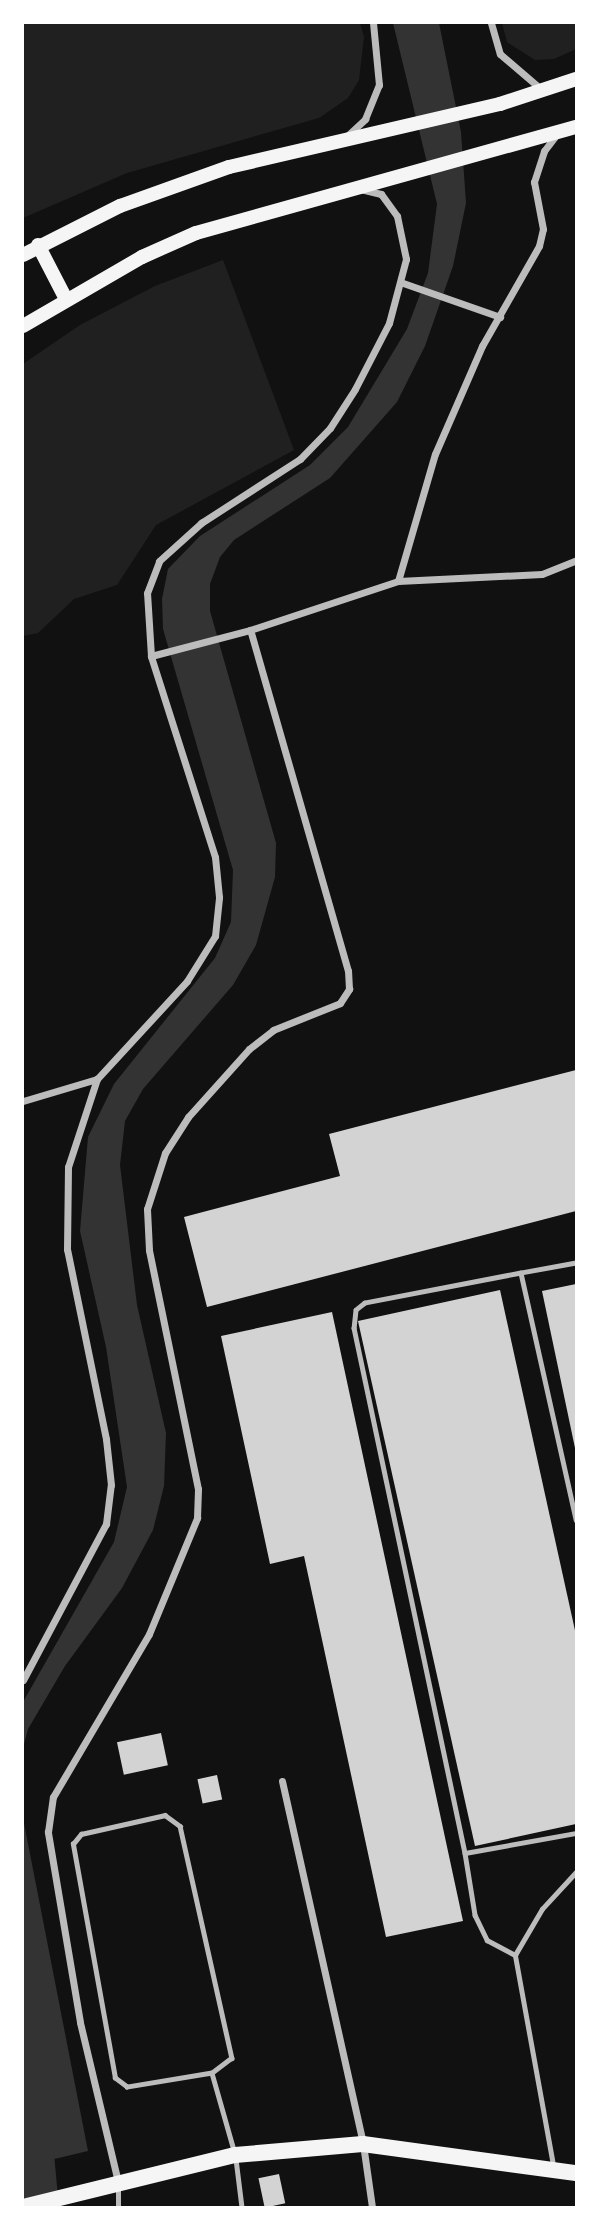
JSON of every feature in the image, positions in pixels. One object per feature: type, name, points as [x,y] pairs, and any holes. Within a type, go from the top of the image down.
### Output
[{"type":"main road","points":[[23,255],[120,206],[216,171],[500,104],[576,79]]},
{"type":"main road","points":[[23,326],[66,299],[196,233],[356,188],[398,179],[576,127]]},
{"type":"main road","points":[[38,246],[66,299]]},
{"type":"main road","points":[[25,2207],[235,2155],[363,2144],[576,2173]]},
{"type":"street","points":[[342,141],[365,119],[379,85],[373,23]]},
{"type":"street","points":[[491,23],[500,54],[544,91]]},
{"type":"street","points":[[398,581],[435,454],[499,317],[539,246],[542,229],[534,181],[544,151],[556,134]]},
{"type":"street","points":[[23,1680],[106,1524],[111,1485],[106,1439],[67,1250],[65,1210],[68,1167],[97,1079],[187,981],[215,936],[219,897],[215,857],[151,656],[146,593],[159,561],[201,523],[300,458],[330,428],[389,323],[402,283],[406,258],[397,216],[381,194],[356,188]]},
{"type":"street","points":[[402,283],[499,317]]},
{"type":"street","points":[[151,656],[250,631],[398,581],[542,574],[576,560]]},
{"type":"street","points":[[118,2182],[80,2022],[48,1832],[53,1797],[149,1634],[197,1518],[198,1489],[149,1250],[146,1209],[165,1153],[188,1117],[249,1049],[273,1030],[340,1003],[349,989],[348,971],[250,631]]},
{"type":"street","points":[[23,1101],[97,1079]]},
{"type":"street","points":[[282,1781],[363,2144],[372,2207]]},
{"type":"lane","points":[[515,1955],[487,1940],[475,1915],[354,1328],[356,1310],[365,1303],[576,1263]]},
{"type":"lane","points":[[521,1273],[576,1520]]},
{"type":"lane","points":[[165,1815],[180,1826],[232,2058],[212,2073],[127,2087],[115,2078],[73,1844],[81,1834],[165,1815]]},
{"type":"lane","points":[[464,1853],[576,1833]]},
{"type":"lane","points":[[554,2168],[515,1955],[542,1909],[576,1872]]},
{"type":"lane","points":[[212,2073],[235,2155],[242,2207]]},
{"type":"lane","points":[[118,2182],[118,2207]]},
{"type":"shaded area","points":[[23,23],[360,23],[364,37],[359,80],[348,98],[319,118],[127,173],[23,218]]},
{"type":"shaded area","points":[[393,23],[439,23],[461,132],[466,203],[453,266],[425,346],[397,402],[330,478],[234,540],[220,557],[210,584],[210,611],[276,843],[275,877],[256,945],[233,985],[143,1089],[125,1121],[120,1165],[137,1305],[166,1433],[164,1486],[153,1530],[122,1588],[65,1666],[28,1729],[23,1748],[23,1702],[114,1542],[127,1487],[106,1347],[80,1231],[88,1137],[114,1084],[215,958],[231,922],[233,870],[163,629],[162,599],[168,569],[200,536],[310,465],[348,427],[407,329],[428,273],[437,204]]},
{"type":"shaded area","points":[[502,23],[576,23],[576,49],[554,59],[535,60],[507,42]]},
{"type":"shaded area","points":[[223,260],[294,450],[156,525],[117,585],[74,599],[38,633],[23,636],[23,364],[80,325],[155,286]]},
{"type":"shaded area","points":[[23,1818],[88,2151],[29,2165],[23,2129]]},
{"type":"building","points":[[576,1070],[576,1211],[207,1307],[184,1217],[340,1176],[329,1134]]},
{"type":"building","points":[[576,1284],[576,1447],[575,1448],[542,1291]]},
{"type":"building","points":[[500,1290],[576,1635],[576,1824],[475,1846],[358,1321]]},
{"type":"building","points":[[332,1312],[463,1921],[386,1937],[304,1556],[270,1564],[221,1336]]},
{"type":"building","points":[[161,1733],[168,1765],[124,1775],[117,1742]]},
{"type":"building","points":[[217,1775],[222,1799],[203,1804],[197,1779]]},
{"type":"building","points":[[279,2174],[285,2203],[265,2207],[258,2178]]},
{"type":"waterway","points":[[23,2036],[39,2207]]}]
